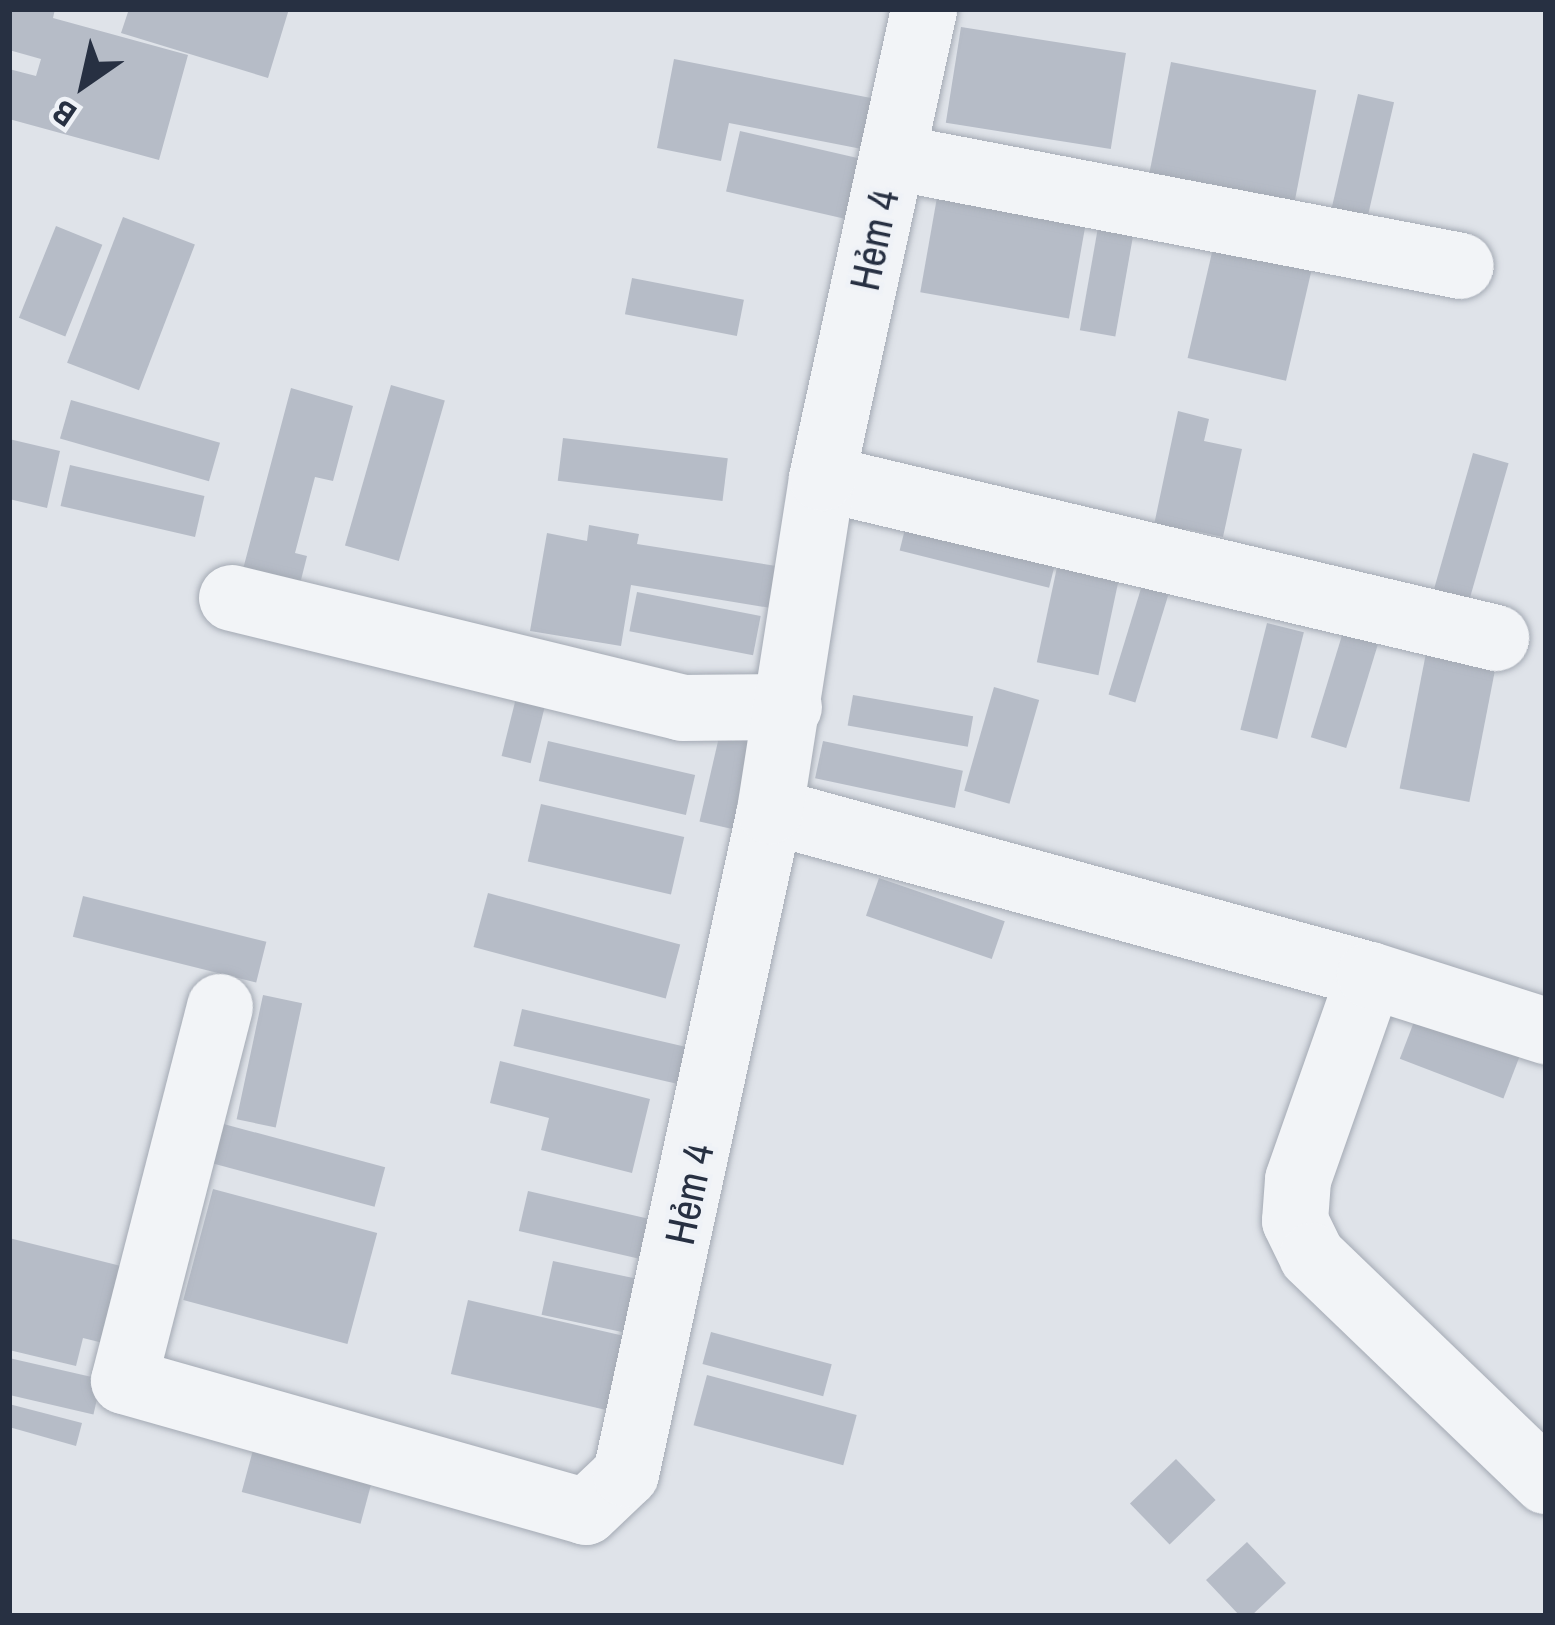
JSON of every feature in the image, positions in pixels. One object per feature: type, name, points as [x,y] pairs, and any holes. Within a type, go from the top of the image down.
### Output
[{"type":"street","name":"Hẻm 4","points":[[220,1007],[124,1381],[586,1512],[626,1474],[770,811],[822,478],[924,9]]},
{"type":"street","points":[[893,158],[1461,266]]},
{"type":"street","points":[[822,478],[1496,638]]},
{"type":"street","points":[[232,598],[682,708],[789,707]]},
{"type":"street","points":[[770,811],[1370,975],[1546,1031]]},
{"type":"street","points":[[1370,975],[1298,1180],[1294,1221],[1312,1256],[1546,1481]]},
{"type":"building","points":[[9,9],[55,9],[53,18],[188,55],[159,160],[9,119],[9,69],[36,76],[41,59],[9,50]]},
{"type":"building","points":[[129,9],[289,9],[268,78],[121,33]]},
{"type":"building","points":[[961,27],[1126,53],[1111,149],[946,123]]},
{"type":"building","points":[[674,59],[881,100],[872,151],[729,123],[721,161],[657,148]]},
{"type":"building","points":[[1171,62],[1316,90],[1293,211],[1148,183]]},
{"type":"building","points":[[1358,94],[1394,102],[1365,230],[1329,222]]},
{"type":"building","points":[[740,131],[862,159],[848,220],[726,191]]},
{"type":"building","points":[[939,186],[1088,212],[1069,319],[920,292]]},
{"type":"building","points":[[1100,216],[1135,222],[1115,336],[1080,330]]},
{"type":"building","points":[[123,217],[195,245],[139,390],[67,363]]},
{"type":"building","points":[[56,226],[102,245],[65,337],[19,318]]},
{"type":"building","points":[[1213,248],[1311,271],[1286,381],[1188,358]]},
{"type":"building","points":[[632,278],[744,300],[737,336],[625,314]]},
{"type":"building","points":[[391,385],[445,400],[399,561],[345,546]]},
{"type":"building","points":[[291,388],[353,406],[333,481],[315,477],[295,553],[307,556],[295,604],[238,588]]},
{"type":"building","points":[[71,400],[220,443],[209,481],[60,438]]},
{"type":"building","points":[[1178,411],[1209,419],[1204,441],[1242,449],[1223,537],[1186,529],[1181,551],[1150,544]]},
{"type":"building","points":[[563,438],[728,458],[723,501],[558,481]]},
{"type":"building","points":[[9,439],[60,451],[47,508],[9,499]]},
{"type":"building","points":[[1473,453],[1509,463],[1465,615],[1429,605]]},
{"type":"building","points":[[70,465],[204,496],[195,537],[61,506]]},
{"type":"building","points":[[911,505],[1060,542],[1049,588],[900,551]]},
{"type":"building","points":[[589,525],[639,534],[637,544],[789,568],[783,610],[631,585],[621,646],[530,631],[547,533],[587,541]]},
{"type":"building","points":[[1063,539],[1125,552],[1098,675],[1037,662]]},
{"type":"building","points":[[1146,572],[1173,580],[1135,703],[1109,694]]},
{"type":"building","points":[[637,592],[761,616],[753,655],[629,631]]},
{"type":"building","points":[[1267,623],[1304,632],[1277,739],[1240,730]]},
{"type":"building","points":[[1343,632],[1378,643],[1346,748],[1311,737]]},
{"type":"building","points":[[1426,653],[1496,667],[1469,802],[1400,788]]},
{"type":"building","points":[[994,687],[1039,700],[1009,804],[964,791]]},
{"type":"building","points":[[518,690],[547,697],[531,763],[502,756]]},
{"type":"building","points":[[853,695],[973,716],[968,747],[848,726]]},
{"type":"building","points":[[722,724],[778,737],[755,834],[700,821]]},
{"type":"building","points":[[548,741],[695,775],[686,815],[539,781]]},
{"type":"building","points":[[823,741],[963,771],[955,808],[815,778]]},
{"type":"building","points":[[541,804],[684,837],[671,895],[528,861]]},
{"type":"building","points":[[879,878],[1005,921],[992,959],[866,916]]},
{"type":"building","points":[[488,893],[680,945],[666,999],[474,947]]},
{"type":"building","points":[[83,896],[266,942],[256,982],[73,937]]},
{"type":"building","points":[[263,995],[302,1003],[276,1128],[237,1119]]},
{"type":"building","points":[[522,1009],[699,1050],[691,1087],[513,1046]]},
{"type":"building","points":[[1417,1014],[1521,1054],[1503,1099],[1400,1059]]},
{"type":"building","points":[[500,1061],[650,1099],[632,1173],[541,1150],[549,1118],[490,1103]]},
{"type":"building","points":[[220,1123],[385,1167],[375,1207],[209,1163]]},
{"type":"building","points":[[213,1189],[377,1233],[347,1344],[183,1300]]},
{"type":"building","points":[[528,1191],[671,1224],[662,1264],[519,1231]]},
{"type":"building","points":[[9,1238],[125,1267],[107,1344],[83,1338],[76,1366],[9,1350]]},
{"type":"building","points":[[553,1261],[638,1279],[627,1333],[542,1315]]},
{"type":"building","points":[[468,1300],[649,1342],[632,1416],[451,1374]]},
{"type":"building","points":[[711,1332],[832,1364],[823,1396],[702,1364]]},
{"type":"building","points":[[9,1358],[102,1379],[93,1414],[9,1395]]},
{"type":"building","points":[[707,1375],[857,1415],[843,1465],[694,1425]]},
{"type":"building","points":[[9,1404],[82,1423],[76,1446],[9,1427]]},
{"type":"building","points":[[257,1435],[376,1467],[361,1524],[242,1492]]},
{"type":"building","points":[[1176,1459],[1216,1500],[1170,1544],[1130,1503]]},
{"type":"building","points":[[1247,1542],[1286,1583],[1251,1616],[1240,1616],[1206,1580]]}]
